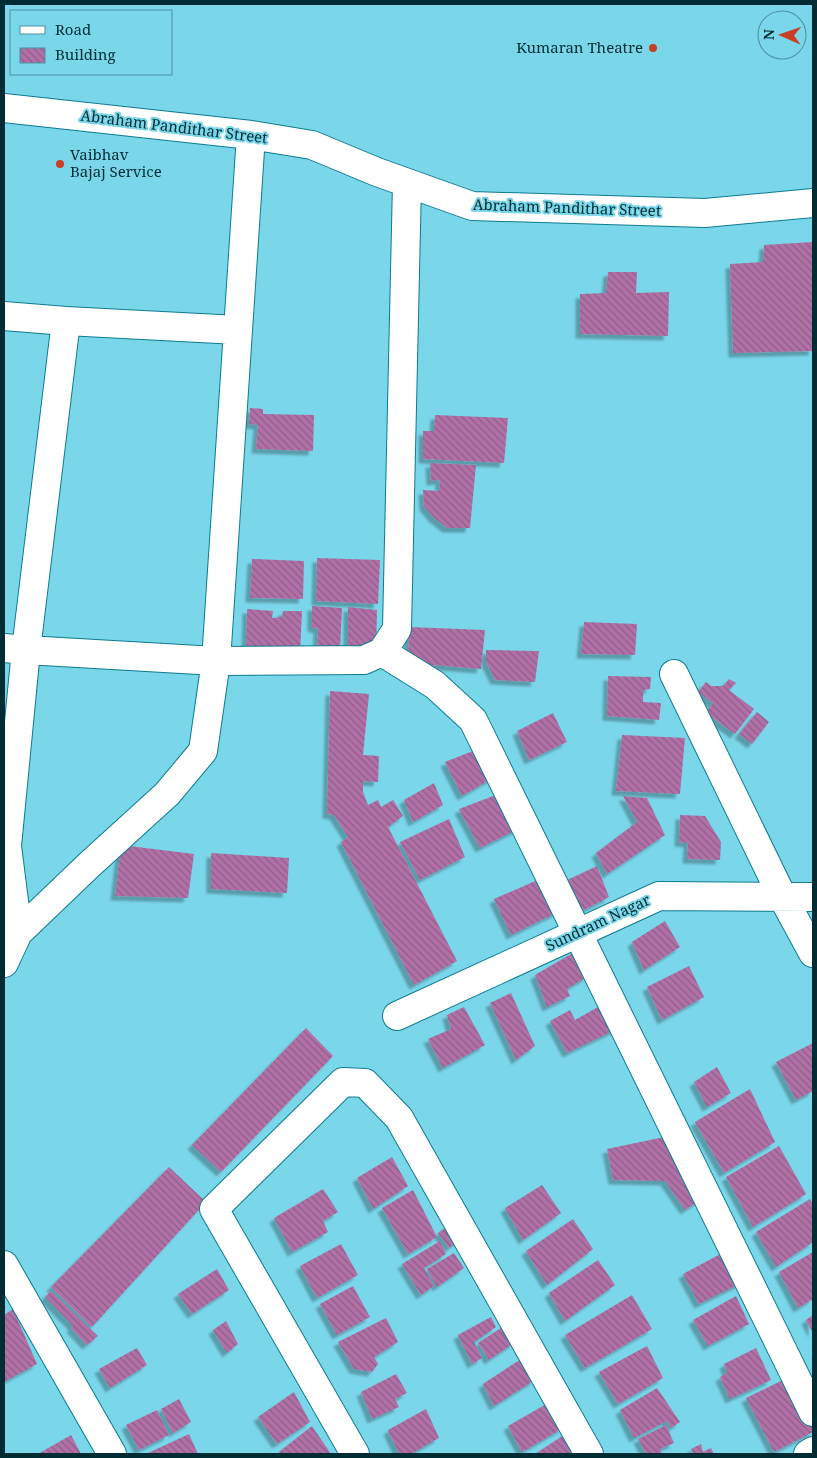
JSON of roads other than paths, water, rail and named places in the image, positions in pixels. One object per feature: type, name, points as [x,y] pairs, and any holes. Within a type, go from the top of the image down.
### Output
[{"type":"street","name":"Abraham Pandithar Street","points":[[4,108],[251,135],[312,145],[407,183],[472,206],[705,213],[813,203]]},
{"type":"street","points":[[4,963],[18,933],[167,794],[203,752],[216,661],[251,135]]},
{"type":"street","points":[[15,649],[216,661],[364,660],[382,652],[397,629],[407,183]]},
{"type":"street","points":[[4,316],[238,330]]},
{"type":"street","points":[[18,933],[7,846],[15,649],[66,321]]},
{"type":"street","points":[[382,652],[435,685],[473,720],[813,1412]]},
{"type":"street","points":[[674,674],[782,896],[813,953]]},
{"type":"street","name":"Sundram Nagar","points":[[397,1016],[659,896],[813,897]]},
{"type":"street","points":[[355,1454],[214,1210],[342,1082],[365,1083],[399,1118],[589,1454]]},
{"type":"street","points":[[4,1264],[112,1454]]},
{"type":"street","points":[[808,1454],[813,1451]]},
{"type":"place","name":"Kumaran Theatre","points":[[653,48]]},
{"type":"place","name":"Vaibhav Bajaj Service","points":[[60,164]]}]
